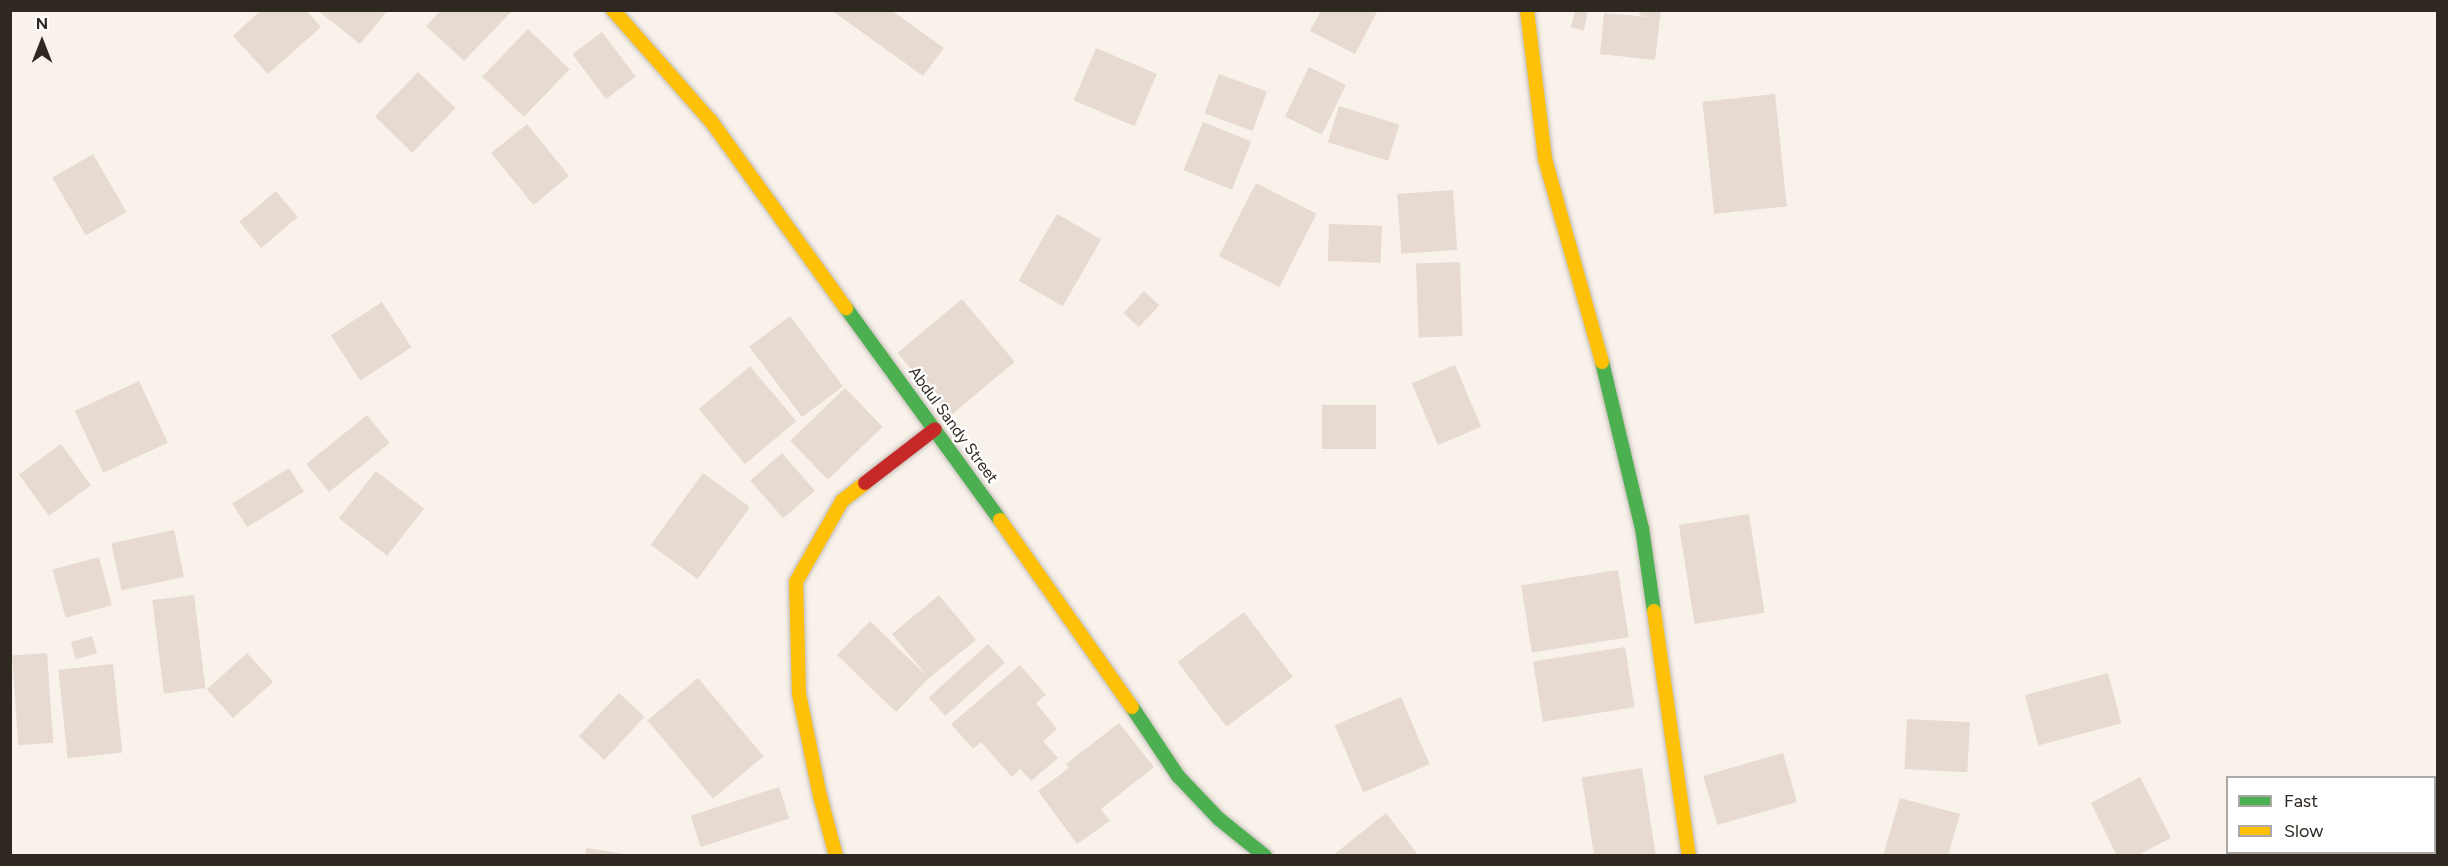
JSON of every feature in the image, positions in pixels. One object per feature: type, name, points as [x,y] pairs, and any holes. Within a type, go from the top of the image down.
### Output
[{"type":"street","name":"Abdul Sandy Street","points":[[613,10],[711,121],[1091,645],[1178,776],[1219,819],[1265,855]]},
{"type":"street","points":[[1527,10],[1545,159],[1603,365],[1642,528],[1689,855]]},
{"type":"street","points":[[836,855],[820,796],[798,694],[796,582],[842,501],[935,429]]},
{"type":"building","points":[[261,10],[306,10],[321,27],[268,74],[233,36]]},
{"type":"building","points":[[317,10],[388,10],[360,44]]},
{"type":"building","points":[[441,10],[513,10],[464,61],[426,26]]},
{"type":"building","points":[[831,10],[891,10],[944,48],[923,76]]},
{"type":"building","points":[[1321,10],[1378,10],[1355,54],[1310,31]]},
{"type":"building","points":[[1575,10],[1588,13],[1584,30],[1571,28]]},
{"type":"building","points":[[1640,10],[1661,10],[1655,60],[1600,54],[1604,13],[1649,17],[1639,15]]},
{"type":"building","points":[[528,29],[570,69],[524,117],[482,76]]},
{"type":"building","points":[[602,32],[636,77],[606,99],[572,54]]},
{"type":"building","points":[[1096,48],[1157,74],[1134,126],[1074,100]]},
{"type":"building","points":[[1309,67],[1346,85],[1322,134],[1285,116]]},
{"type":"building","points":[[418,72],[455,108],[412,153],[375,117]]},
{"type":"building","points":[[1219,74],[1267,91],[1253,131],[1205,113]]},
{"type":"building","points":[[1775,94],[1787,206],[1714,214],[1702,102]]},
{"type":"building","points":[[1339,106],[1399,124],[1388,161],[1328,142]]},
{"type":"building","points":[[1203,122],[1251,141],[1232,190],[1184,170]]},
{"type":"building","points":[[527,124],[569,176],[533,205],[491,153]]},
{"type":"building","points":[[93,154],[127,212],[86,236],[52,178]]},
{"type":"building","points":[[1256,183],[1317,214],[1279,287],[1219,256]]},
{"type":"building","points":[[1453,190],[1457,250],[1401,254],[1397,194]]},
{"type":"building","points":[[276,191],[298,217],[261,248],[239,222]]},
{"type":"building","points":[[1057,214],[1101,240],[1063,306],[1018,281]]},
{"type":"building","points":[[1329,224],[1382,226],[1381,263],[1328,261]]},
{"type":"building","points":[[1460,262],[1463,336],[1419,337],[1416,264]]},
{"type":"building","points":[[1144,291],[1159,305],[1139,327],[1124,313]]},
{"type":"building","points":[[962,299],[1015,362],[950,416],[898,353]]},
{"type":"building","points":[[382,302],[411,347],[360,381],[331,335]]},
{"type":"building","points":[[790,316],[843,386],[802,417],[749,347]]},
{"type":"building","points":[[1455,365],[1481,427],[1438,445],[1412,383]]},
{"type":"building","points":[[750,366],[796,421],[745,464],[699,409]]},
{"type":"building","points":[[139,381],[168,443],[103,473],[75,411]]},
{"type":"building","points":[[845,388],[883,427],[828,480],[790,441]]},
{"type":"building","points":[[1322,405],[1376,405],[1376,449],[1322,449]]},
{"type":"building","points":[[367,415],[390,443],[329,492],[306,464]]},
{"type":"building","points":[[61,444],[91,485],[49,516],[19,475]]},
{"type":"building","points":[[782,453],[815,491],[783,518],[750,481]]},
{"type":"building","points":[[289,468],[304,492],[247,527],[232,504]]},
{"type":"building","points":[[376,471],[424,509],[387,556],[339,518]]},
{"type":"building","points":[[703,473],[750,507],[698,579],[651,545]]},
{"type":"building","points":[[1749,514],[1765,613],[1695,624],[1679,525]]},
{"type":"building","points":[[174,530],[184,577],[121,590],[111,543]]},
{"type":"building","points":[[99,557],[112,605],[66,618],[53,569]]},
{"type":"building","points":[[1618,570],[1629,637],[1532,652],[1521,585]]},
{"type":"building","points":[[194,595],[205,688],[164,693],[152,600]]},
{"type":"building","points":[[939,595],[976,640],[929,678],[896,712],[837,655],[870,621],[928,677],[892,634]]},
{"type":"building","points":[[1244,612],[1293,677],[1226,727],[1178,662]]},
{"type":"building","points":[[92,636],[97,653],[76,659],[71,642]]},
{"type":"building","points":[[988,644],[1005,663],[945,716],[929,698]]},
{"type":"building","points":[[1625,647],[1635,707],[1543,722],[1533,662]]},
{"type":"building","points":[[47,653],[53,743],[18,745],[12,655]]},
{"type":"building","points":[[247,653],[273,682],[233,718],[207,689]]},
{"type":"building","points":[[113,664],[122,753],[68,758],[58,670]]},
{"type":"building","points":[[1020,665],[1046,695],[1036,703],[1057,729],[1043,741],[1058,758],[1031,781],[1020,769],[1012,777],[981,742],[973,749],[951,724]]},
{"type":"building","points":[[2108,673],[2121,723],[2038,745],[2025,695]]},
{"type":"building","points":[[698,678],[764,756],[713,799],[647,720]]},
{"type":"building","points":[[619,693],[645,717],[604,760],[579,736]]},
{"type":"building","points":[[1401,697],[1430,764],[1363,792],[1335,725]]},
{"type":"building","points":[[1907,719],[1970,722],[1967,772],[1904,769]]},
{"type":"building","points":[[1119,723],[1154,767],[1101,809],[1110,821],[1077,844],[1038,791],[1069,768],[1066,764]]},
{"type":"building","points":[[1783,753],[1797,802],[1717,825],[1703,776]]},
{"type":"building","points":[[1642,768],[1656,856],[1594,856],[1582,778]]},
{"type":"building","points":[[2140,777],[2171,838],[2136,856],[2117,856],[2091,803]]},
{"type":"building","points":[[779,787],[789,818],[701,847],[691,816]]},
{"type":"building","points":[[1900,798],[1960,814],[1948,856],[1883,856]]},
{"type":"building","points":[[1386,813],[1419,856],[1332,856]]},
{"type":"building","points":[[586,848],[625,854],[625,856],[585,856]]},
{"type":"traffic: fast","points":[[846,308],[1000,520]]},
{"type":"traffic: fast","points":[[1602,362],[1642,528],[1654,611]]},
{"type":"traffic: fast","points":[[1132,707],[1178,776],[1219,819],[1265,856]]},
{"type":"traffic: slow","points":[[613,10],[711,121],[846,308]]},
{"type":"traffic: slow","points":[[1527,10],[1545,159],[1602,362]]},
{"type":"traffic: slow","points":[[836,856],[820,796],[799,694],[796,582],[842,501],[865,483]]},
{"type":"traffic: slow","points":[[1000,520],[1132,707]]},
{"type":"traffic: slow","points":[[1654,611],[1689,856]]},
{"type":"traffic: jam","points":[[865,483],[935,429]]}]
